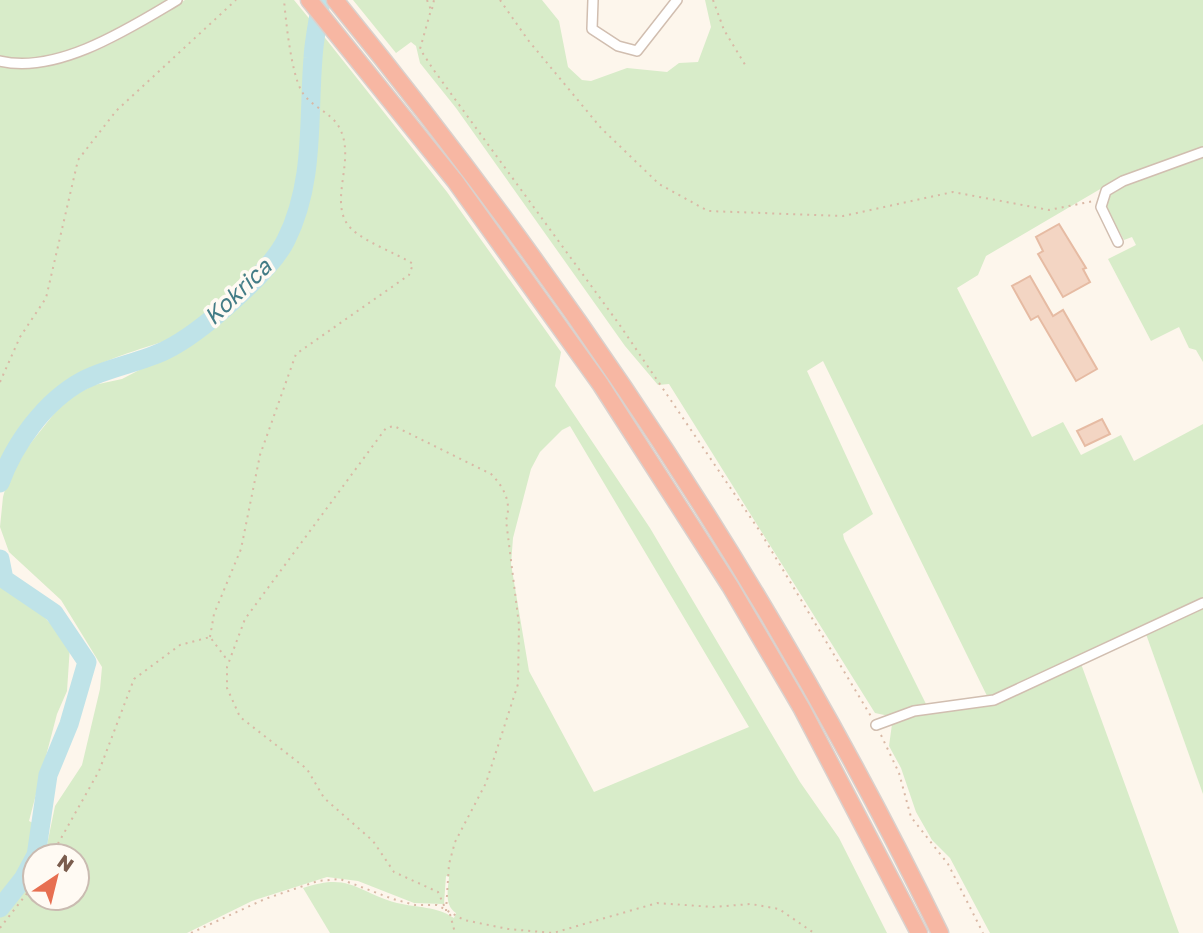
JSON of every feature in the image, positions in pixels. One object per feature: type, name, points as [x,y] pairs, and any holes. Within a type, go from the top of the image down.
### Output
[{"type":"highway","points":[[309,0],[455,181],[601,385],[690,521],[802,709],[919,933]]},
{"type":"highway","points":[[335,0],[483,186],[666,449],[788,648],[940,933]]},
{"type":"street","points":[[0,61],[15,65],[75,53],[126,31],[177,0]]},
{"type":"street","points":[[593,0],[592,29],[618,46],[637,51],[677,0]]},
{"type":"street","points":[[1118,242],[1103,214],[1102,200],[1106,191],[1122,181],[1203,152]]},
{"type":"street","points":[[876,724],[914,711],[994,700],[1203,603]]},
{"type":"path","points":[[0,382],[20,337],[46,298],[78,160],[116,111],[236,0]]},
{"type":"path","points":[[229,663],[210,638],[214,614],[241,549],[260,455],[296,354],[409,275],[413,264],[386,247],[360,237],[346,222],[341,206],[347,160],[339,126],[301,90],[284,0]]},
{"type":"path","points":[[426,0],[431,10]]},
{"type":"path","points":[[434,0],[420,49],[627,335],[759,530],[876,724],[899,773],[911,817],[948,864],[984,933]]},
{"type":"path","points":[[500,0],[528,40],[601,128],[659,184],[708,211],[843,216],[953,192],[1049,209],[1102,200]]},
{"type":"path","points":[[713,0],[724,30],[747,68]]},
{"type":"path","points":[[447,911],[449,864],[455,842],[486,783],[519,684],[519,625],[506,520],[509,508],[502,485],[491,474],[394,426],[386,428],[245,619],[229,663],[227,688],[240,717],[307,769],[324,798],[373,841],[394,872],[438,892],[455,933]]},
{"type":"path","points":[[59,842],[99,771],[134,679],[180,645],[210,638]]},
{"type":"path","points":[[191,933],[265,899],[318,880],[340,879],[415,905],[437,905],[464,920],[553,933],[657,904],[713,907],[751,904],[779,909],[814,933]]},
{"type":"path","points":[[0,928],[21,901]]},
{"type":"green space","points":[[0,0],[170,0],[89,44],[45,57],[22,59],[0,57]]},
{"type":"green space","points":[[185,0],[294,0],[312,22],[310,126],[306,158],[284,236],[262,265],[188,330],[103,363],[57,390],[30,418],[0,463],[0,66],[49,66],[73,60],[121,39]]},
{"type":"green space","points":[[353,0],[542,0],[559,21],[568,67],[582,80],[591,81],[627,68],[667,72],[679,63],[698,62],[711,27],[705,0],[1203,0],[1203,148],[1119,178],[986,256],[978,275],[957,288],[1032,437],[1063,422],[1081,455],[1121,435],[1134,461],[1203,424],[1203,600],[989,700],[823,361],[807,371],[873,514],[843,534],[844,539],[928,708],[889,716],[875,713],[669,384],[658,385],[625,346],[456,108],[420,63],[416,46],[411,42],[396,53]]},
{"type":"green space","points":[[322,34],[447,192],[561,352],[555,386],[650,528],[800,782],[839,838],[887,933],[330,933],[303,888],[332,882],[343,883],[383,899],[434,909],[454,918],[456,913],[448,902],[449,877],[446,876],[444,904],[414,903],[358,881],[327,877],[252,901],[187,933],[0,933],[0,913],[21,884],[21,912],[91,912],[91,842],[48,842],[55,806],[82,765],[100,689],[102,667],[61,600],[9,552],[0,527],[3,497],[9,475],[22,454],[65,400],[94,385],[122,379],[195,341],[270,277],[289,241],[310,174]],"holes":[[[570,426],[749,727],[594,792],[529,671],[511,564],[513,538],[531,469],[540,452],[562,430]]]},
{"type":"green space","points":[[1203,156],[1203,362],[1196,350],[1189,348],[1179,327],[1151,341],[1108,259],[1136,245],[1132,237],[1124,240],[1105,206],[1110,196],[1132,180]]},
{"type":"green space","points":[[0,584],[42,614],[70,646],[67,691],[57,714],[29,821],[35,824],[36,842],[21,842],[21,874],[0,901]]},
{"type":"green space","points":[[1203,605],[1203,794],[1146,634]]},
{"type":"green space","points":[[1080,661],[1179,933],[990,933],[950,858],[932,840],[916,812],[901,768],[889,746],[892,724],[905,715],[967,708]]},
{"type":"building","points":[[1059,224],[1086,268],[1083,269],[1090,282],[1063,297],[1038,254],[1043,251],[1036,237]]},
{"type":"building","points":[[1030,276],[1053,316],[1063,310],[1097,369],[1076,381],[1038,316],[1031,320],[1012,286]]},
{"type":"building","points":[[1102,419],[1110,434],[1085,446],[1077,431]]},
{"type":"waterway","name":"Kokrica","points":[[0,483],[14,453],[32,425],[68,390],[92,376],[156,354],[180,342],[250,285],[278,254],[295,218],[306,173],[314,51],[321,0]]},
{"type":"waterway","name":"Kokrica","points":[[0,559],[4,579],[54,613],[87,662],[69,724],[48,775],[38,842]]},
{"type":"waterway","name":"Kokrica","points":[[0,908],[21,882]]}]
